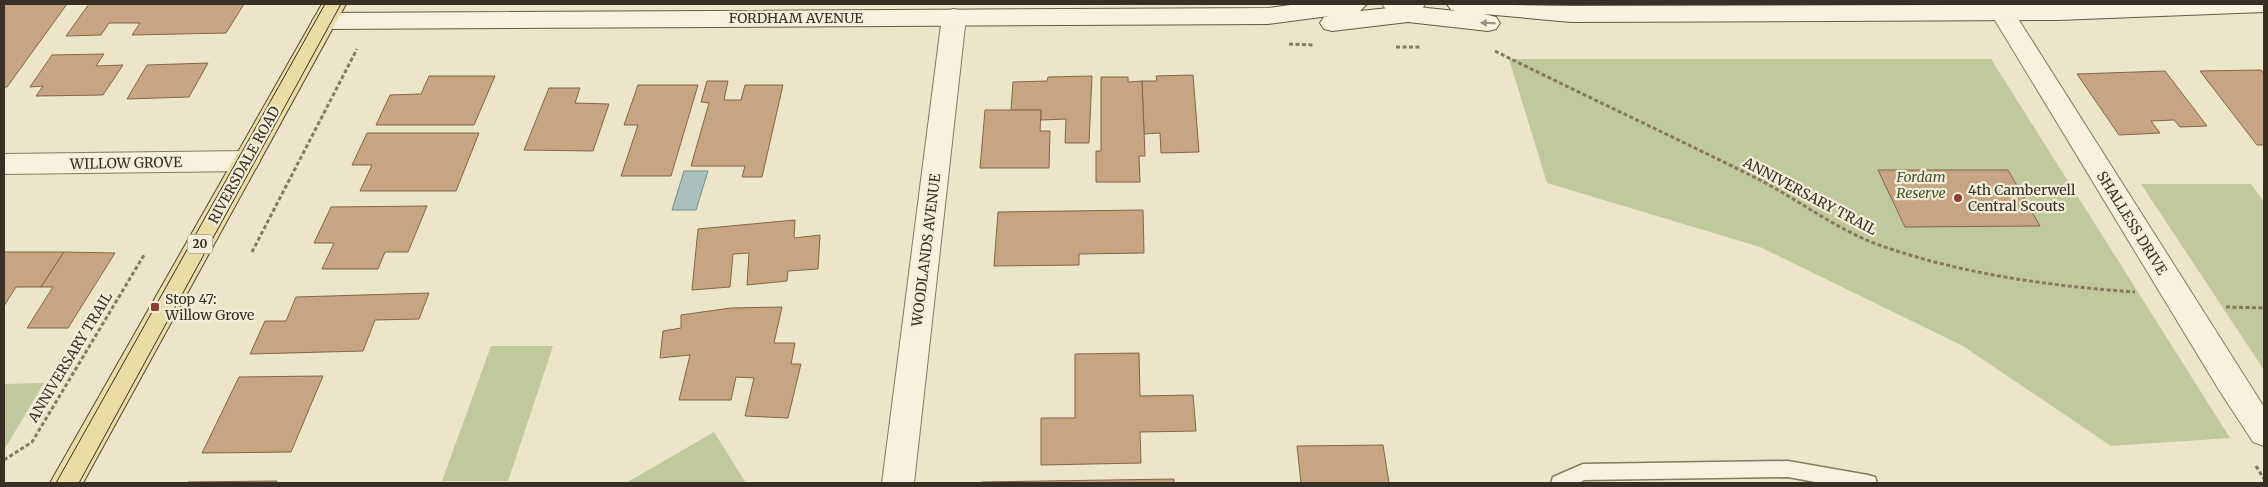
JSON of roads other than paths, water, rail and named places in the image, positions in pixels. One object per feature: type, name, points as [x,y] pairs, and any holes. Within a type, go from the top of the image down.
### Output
[{"type":"main road","name":"RIVERSDALE ROAD","points":[[66,483],[248,161],[329,13]]},
{"type":"street","name":"FORDHAM AVENUE","points":[[329,13],[954,17],[1268,16],[1355,4]]},
{"type":"street","name":"FORDHAM AVENUE","points":[[1460,4],[1571,14],[2002,12],[2083,7],[2264,4]]},
{"type":"street","name":"FORDHAM AVENUE","points":[[1268,16],[1317,24],[1385,15],[1405,7],[1472,23],[1500,23],[1571,14]]},
{"type":"street","name":"SHALLESS DRIVE","points":[[2002,12],[2176,294],[2264,432]]},
{"type":"street","name":"WOODLANDS AVENUE","points":[[898,483],[954,17]]},
{"type":"street","name":"WILLOW GROVE","points":[[4,164],[248,161]]},
{"type":"lane","points":[[1560,483],[1583,472],[1788,469],[1868,483]]},
{"type":"water","points":[[684,171],[708,171],[696,210],[672,210]]},
{"type":"tram line","points":[[56,483],[325,4]]},
{"type":"tram line","points":[[79,483],[341,4]]},
{"type":"place","name":"4th Camberwell Central Scouts","points":[[1958,198]]},
{"type":"place","name":"Stop 47: Willow Grove","points":[[155,307]]},
{"type":"park label","name":"Fordam Reserve","points":[[1921,186]]}]
